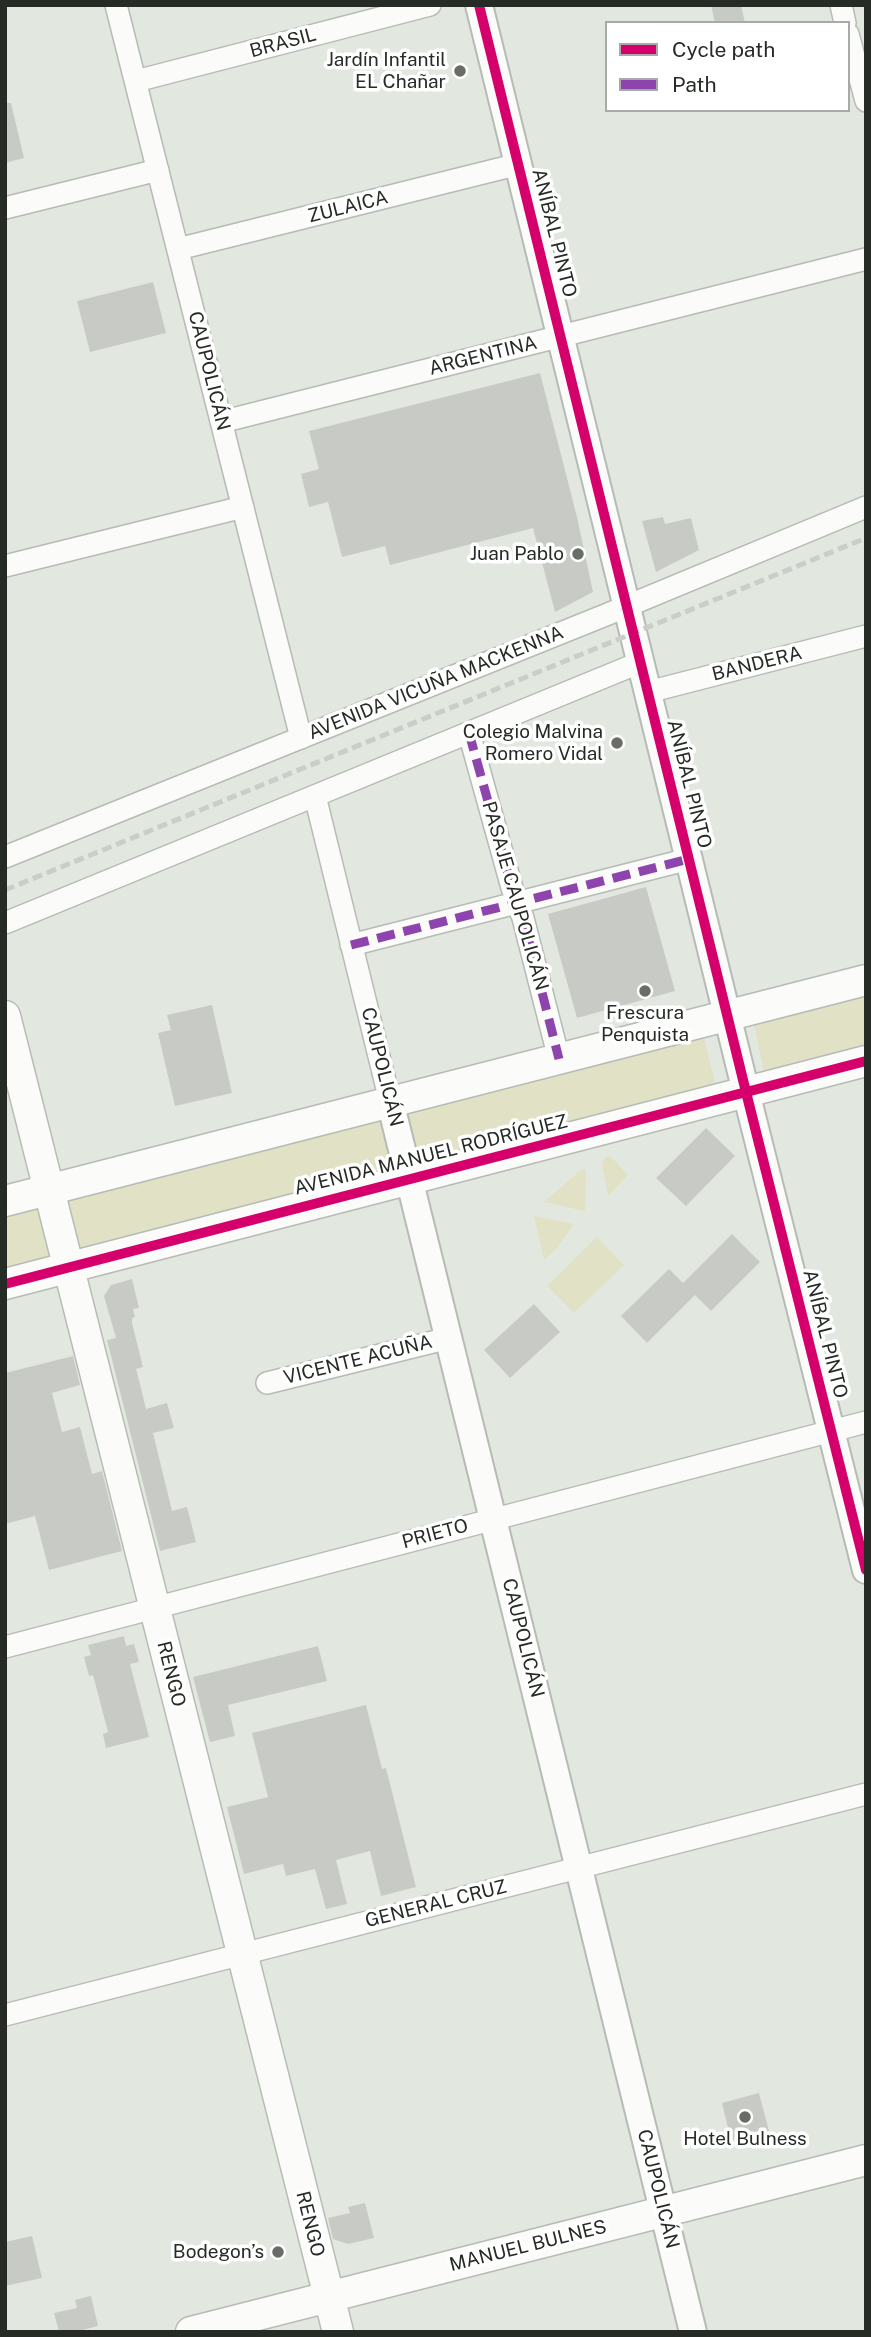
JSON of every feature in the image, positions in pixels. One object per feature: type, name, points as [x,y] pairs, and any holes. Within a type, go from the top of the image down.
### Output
[{"type":"main road","points":[[5,1201],[866,981]]},
{"type":"main road","name":"RENGO","points":[[5,1016],[338,2332]]},
{"type":"main road","name":"AVENIDA MANUEL RODRÍGUEZ","points":[[5,1284],[866,1061]]},
{"type":"main road","name":"MANUEL BULNES","points":[[191,2332],[866,2160]]},
{"type":"street","name":"CAUPOLICÁN","points":[[116,5],[301,738]]},
{"type":"street","name":"BRASIL","points":[[136,81],[430,5]]},
{"type":"street","name":"ANÍBAL PINTO","points":[[479,5],[866,1570]]},
{"type":"street","points":[[850,42],[866,102]]},
{"type":"street","name":"ZULAICA","points":[[178,249],[519,164]]},
{"type":"street","points":[[5,208],[158,170]]},
{"type":"street","name":"ARGENTINA","points":[[221,422],[866,259]]},
{"type":"street","points":[[5,566],[243,507]]},
{"type":"street","name":"AVENIDA VICUÑA MACKENNA","points":[[5,857],[866,507]]},
{"type":"street","name":"BANDERA","points":[[649,692],[866,636]]},
{"type":"street","points":[[5,923],[641,662]]},
{"type":"street","name":"PASAJE CAUPOLICÁN","points":[[469,733],[559,1059]]},
{"type":"street","name":"CAUPOLICÁN","points":[[315,796],[693,2332]]},
{"type":"street","points":[[351,945],[689,859]]},
{"type":"street","name":"VICENTE ACUÑA","points":[[267,1383],[449,1338]]},
{"type":"street","name":"PRIETO","points":[[5,1647],[866,1422]]},
{"type":"street","name":"GENERAL CRUZ","points":[[5,2015],[866,1794]]},
{"type":"green space","points":[[866,990],[866,1051],[765,1078],[753,1018]]},
{"type":"green space","points":[[704,1038],[718,1095],[5,1270],[5,1217]]},
{"type":"green space","points":[[608,1156],[628,1175],[608,1196],[602,1161]]},
{"type":"green space","points":[[582,1169],[586,1170],[585,1211],[544,1202]]},
{"type":"green space","points":[[534,1216],[574,1224],[557,1248],[544,1260]]},
{"type":"green space","points":[[597,1237],[624,1265],[574,1313],[547,1286]]},
{"type":"building","points":[[711,5],[741,5],[745,21],[715,21]]},
{"type":"building","points":[[5,103],[11,103],[24,158],[5,163]]},
{"type":"building","points":[[153,282],[166,333],[90,352],[77,301]]},
{"type":"building","points":[[540,373],[593,592],[555,612],[533,528],[390,565],[385,546],[342,557],[328,502],[309,507],[301,474],[319,469],[309,431]]},
{"type":"building","points":[[663,517],[665,524],[691,518],[699,550],[656,572],[642,521]]},
{"type":"building","points":[[646,887],[675,991],[577,1018],[548,914]]},
{"type":"building","points":[[212,1005],[232,1093],[175,1106],[158,1033],[171,1030],[167,1015]]},
{"type":"building","points":[[706,1128],[735,1156],[686,1206],[656,1178]]},
{"type":"building","points":[[732,1234],[760,1262],[711,1311],[695,1295],[647,1343],[621,1316],[669,1269],[683,1283]]},
{"type":"building","points":[[132,1279],[139,1308],[133,1309],[135,1317],[132,1318],[132,1323],[143,1367],[136,1369],[146,1409],[167,1403],[174,1428],[153,1433],[172,1511],[187,1507],[196,1542],[160,1551],[107,1340],[116,1338],[104,1296],[111,1285]]},
{"type":"building","points":[[534,1304],[560,1332],[510,1378],[484,1350]]},
{"type":"building","points":[[73,1356],[80,1385],[52,1393],[62,1432],[80,1427],[92,1474],[102,1471],[122,1551],[49,1570],[35,1516],[5,1524],[5,1373]]},
{"type":"building","points":[[124,1636],[126,1646],[134,1644],[139,1662],[130,1664],[149,1737],[106,1748],[103,1734],[108,1732],[93,1675],[89,1676],[84,1657],[91,1655],[88,1645]]},
{"type":"building","points":[[318,1646],[327,1681],[228,1705],[235,1736],[210,1742],[193,1677]]},
{"type":"building","points":[[366,1705],[382,1769],[386,1768],[416,1887],[381,1896],[370,1851],[336,1860],[347,1904],[326,1909],[315,1869],[286,1876],[283,1864],[244,1874],[227,1807],[268,1797],[252,1733]]},
{"type":"building","name":"Hotel Bulness","points":[[759,2093],[769,2131],[731,2140],[722,2103]]},
{"type":"building","points":[[365,2203],[374,2238],[348,2244],[333,2239],[328,2218],[350,2213],[348,2207]]},
{"type":"building","points":[[32,2236],[42,2278],[5,2286],[5,2242]]},
{"type":"building","points":[[91,2296],[98,2326],[75,2332],[59,2332],[54,2313],[77,2308],[75,2300]]},
{"type":"railway","points":[[5,890],[866,538]]},
{"type":"marked path","points":[[469,733],[512,888],[523,918],[559,1059]]},
{"type":"marked path","points":[[351,945],[689,859]]},
{"type":"cycle path","points":[[479,5],[866,1570]]},
{"type":"cycle path","points":[[5,1284],[866,1061]]},
{"type":"place","name":"Jardín Infantil EL Chañar","points":[[460,71]]},
{"type":"place","name":"Juan Pablo","points":[[578,554]]},
{"type":"place","name":"Colegio Malvina Romero Vidal","points":[[617,743]]},
{"type":"place","name":"Frescura Penquista","points":[[645,991]]},
{"type":"place","name":"Hotel Bulness","points":[[745,2117]]},
{"type":"place","name":"Bodegon’s","points":[[278,2252]]}]
